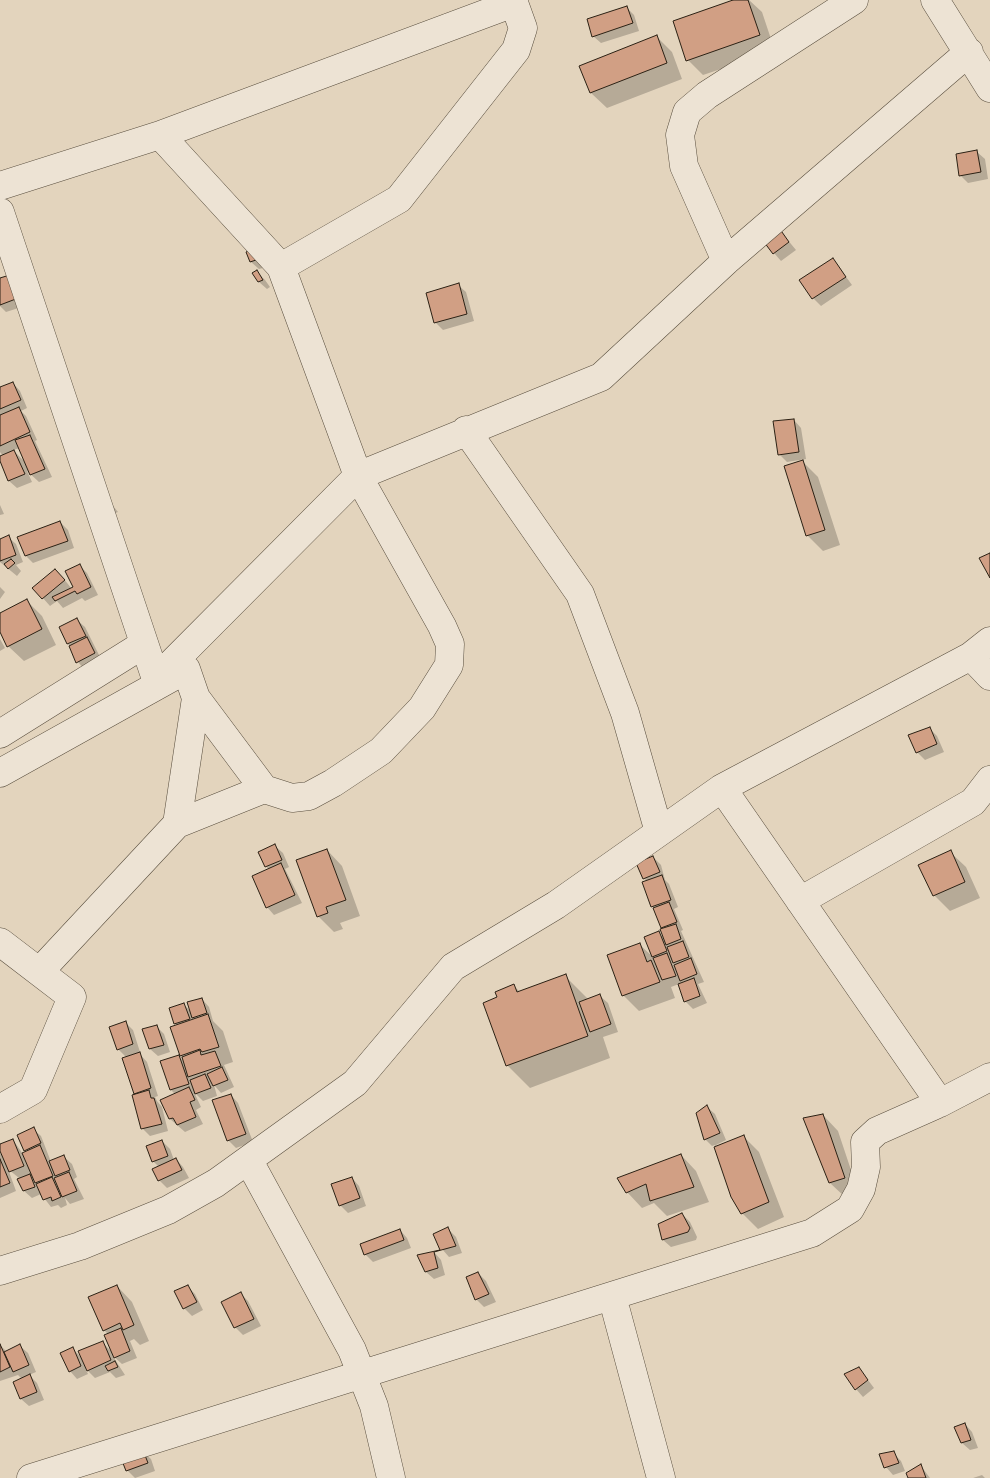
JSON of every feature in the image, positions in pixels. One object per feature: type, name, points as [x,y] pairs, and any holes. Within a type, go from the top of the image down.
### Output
[{"type":"street","points":[[726,261],[684,166],[680,135],[688,112],[708,95],[854,0]]},
{"type":"street","points":[[935,0],[990,88]]},
{"type":"street","points":[[0,186],[160,134],[513,2],[523,28],[516,50],[399,199],[281,267]]},
{"type":"street","points":[[156,679],[358,476],[466,430],[601,377],[726,261],[969,52]]},
{"type":"street","points":[[160,134],[281,267],[358,476],[442,626],[450,644],[448,665],[422,708],[382,751],[309,796],[292,798],[264,789],[196,698],[186,669]]},
{"type":"street","points":[[0,212],[156,679]]},
{"type":"street","points":[[466,430],[580,594],[625,713],[660,832]]},
{"type":"street","points":[[0,734],[144,644]]},
{"type":"street","points":[[0,1271],[80,1246],[168,1210],[216,1183],[249,1161],[355,1083],[453,967],[556,905],[722,788],[980,649],[990,676]]},
{"type":"street","points":[[156,679],[186,669]]},
{"type":"street","points":[[3,767],[186,669]]},
{"type":"street","points":[[176,824],[196,698]]},
{"type":"street","points":[[800,901],[973,802],[990,780]]},
{"type":"street","points":[[722,788],[940,1103]]},
{"type":"street","points":[[40,971],[176,824],[264,789]]},
{"type":"street","points":[[0,942],[72,997],[32,1090],[0,1109]]},
{"type":"street","points":[[31,1478],[812,1233],[850,1209],[861,1189],[866,1168],[865,1142],[877,1131],[990,1078]]},
{"type":"street","points":[[249,1161],[352,1350],[374,1406],[391,1478]]},
{"type":"street","points":[[612,1296],[662,1478]]},
{"type":"building","points":[[733,0],[748,0],[760,35],[686,61],[673,21]]},
{"type":"building","points":[[627,6],[633,23],[592,37],[587,19]]},
{"type":"building","points":[[657,35],[667,63],[590,93],[579,66]]},
{"type":"building","points":[[977,150],[981,172],[959,176],[956,154]]},
{"type":"building","points":[[777,225],[789,242],[773,254],[761,238]]},
{"type":"building","points":[[252,249],[256,260],[250,262],[246,252]]},
{"type":"building","points":[[833,258],[846,277],[812,299],[799,280]]},
{"type":"building","points":[[257,270],[263,280],[258,282],[252,273]]},
{"type":"building","points":[[13,274],[21,297],[0,305],[0,278]]},
{"type":"building","points":[[459,283],[467,314],[434,323],[426,293]]},
{"type":"building","points":[[13,382],[21,400],[0,409],[0,387]]},
{"type":"building","points":[[19,407],[30,432],[0,446],[0,415]]},
{"type":"building","points":[[794,419],[799,452],[778,455],[773,421]]},
{"type":"building","points":[[30,435],[45,469],[30,475],[15,440]]},
{"type":"building","points":[[14,450],[25,474],[8,481],[0,461],[0,456]]},
{"type":"building","points":[[803,460],[825,530],[806,536],[784,466]]},
{"type":"building","points":[[60,521],[68,541],[25,556],[17,537]]},
{"type":"building","points":[[9,535],[16,555],[0,561],[0,539]]},
{"type":"building","points":[[990,553],[990,578],[979,558]]},
{"type":"building","points":[[11,559],[15,563],[8,569],[4,564]]},
{"type":"building","points":[[80,564],[91,587],[77,594],[75,591],[55,601],[52,597],[73,587],[65,571]]},
{"type":"building","points":[[55,569],[65,580],[42,599],[32,588]]},
{"type":"building","points":[[27,599],[42,629],[7,647],[0,632],[0,613]]},
{"type":"building","points":[[77,618],[86,636],[67,644],[59,627]]},
{"type":"building","points":[[87,637],[95,653],[76,663],[69,646]]},
{"type":"building","points":[[930,727],[937,744],[916,753],[908,735]]},
{"type":"building","points":[[275,844],[282,860],[265,867],[258,852]]},
{"type":"building","points":[[327,849],[346,900],[326,907],[328,913],[317,917],[296,860]]},
{"type":"building","points":[[951,850],[965,882],[933,896],[918,865]]},
{"type":"building","points":[[653,856],[660,872],[643,879],[636,863]]},
{"type":"building","points":[[281,863],[295,895],[266,908],[252,876]]},
{"type":"building","points":[[662,875],[671,900],[651,907],[642,882]]},
{"type":"building","points":[[669,902],[677,922],[661,928],[653,908]]},
{"type":"building","points":[[676,924],[681,939],[666,945],[660,929]]},
{"type":"building","points":[[659,931],[667,951],[652,957],[644,937]]},
{"type":"building","points":[[683,941],[689,957],[673,963],[667,947]]},
{"type":"building","points":[[640,943],[647,962],[651,960],[660,982],[622,996],[607,955]]},
{"type":"building","points":[[667,953],[676,976],[662,980],[653,958]]},
{"type":"building","points":[[691,958],[697,974],[680,981],[674,965]]},
{"type":"building","points":[[566,974],[588,1036],[506,1066],[483,1003],[497,997],[495,992],[514,984],[517,992]]},
{"type":"building","points":[[694,978],[700,996],[684,1002],[678,984]]},
{"type":"building","points":[[600,994],[611,1024],[590,1032],[579,1002]]},
{"type":"building","points":[[202,998],[207,1013],[192,1018],[187,1002]]},
{"type":"building","points":[[184,1003],[190,1019],[174,1024],[169,1008]]},
{"type":"building","points":[[208,1014],[219,1047],[202,1052],[200,1049],[180,1056],[170,1027]]},
{"type":"building","points":[[126,1021],[133,1044],[117,1050],[109,1027]]},
{"type":"building","points":[[157,1025],[164,1045],[149,1049],[142,1029]]},
{"type":"building","points":[[200,1050],[201,1055],[215,1051],[221,1066],[188,1077],[182,1057]]},
{"type":"building","points":[[140,1052],[151,1088],[134,1094],[122,1058]]},
{"type":"building","points":[[179,1055],[189,1084],[170,1090],[160,1061]]},
{"type":"building","points":[[222,1067],[228,1080],[213,1086],[207,1074]]},
{"type":"building","points":[[205,1074],[211,1088],[195,1094],[190,1080]]},
{"type":"building","points":[[189,1087],[195,1100],[190,1102],[196,1117],[177,1125],[173,1118],[169,1119],[160,1100]]},
{"type":"building","points":[[149,1090],[151,1098],[154,1098],[162,1124],[141,1129],[132,1095]]},
{"type":"building","points":[[231,1094],[246,1134],[227,1141],[212,1100]]},
{"type":"building","points":[[707,1105],[720,1133],[704,1140],[696,1113]]},
{"type":"building","points":[[823,1114],[845,1178],[829,1183],[803,1118]]},
{"type":"building","points":[[34,1127],[41,1143],[24,1151],[17,1135]]},
{"type":"building","points":[[744,1135],[769,1202],[741,1214],[731,1197],[714,1147]]},
{"type":"building","points":[[13,1139],[24,1166],[9,1172],[0,1151],[0,1144]]},
{"type":"building","points":[[162,1140],[168,1156],[152,1162],[146,1146]]},
{"type":"building","points":[[40,1145],[53,1176],[35,1183],[22,1153]]},
{"type":"building","points":[[681,1154],[694,1187],[650,1201],[646,1184],[626,1193],[617,1178]]},
{"type":"building","points":[[64,1155],[70,1170],[55,1176],[49,1161]]},
{"type":"building","points":[[176,1158],[182,1170],[158,1181],[152,1169]]},
{"type":"building","points":[[0,1159],[10,1183],[0,1187]]},
{"type":"building","points":[[69,1172],[77,1191],[62,1197],[54,1178]]},
{"type":"building","points":[[30,1174],[35,1187],[23,1191],[17,1179]]},
{"type":"building","points":[[52,1177],[61,1197],[52,1201],[51,1197],[43,1200],[36,1184]]},
{"type":"building","points":[[352,1177],[360,1198],[339,1206],[331,1184]]},
{"type":"building","points":[[682,1213],[690,1228],[688,1232],[662,1240],[658,1224]]},
{"type":"building","points":[[448,1227],[456,1246],[434,1252],[438,1268],[425,1272],[417,1255],[440,1250],[433,1234]]},
{"type":"building","points":[[400,1229],[404,1240],[364,1255],[360,1244]]},
{"type":"building","points":[[478,1272],[489,1294],[475,1300],[466,1277]]},
{"type":"building","points":[[117,1285],[134,1325],[123,1330],[120,1323],[103,1331],[88,1297]]},
{"type":"building","points":[[188,1285],[197,1302],[183,1309],[174,1291]]},
{"type":"building","points":[[241,1292],[254,1319],[234,1328],[221,1302]]},
{"type":"building","points":[[121,1328],[130,1351],[114,1358],[104,1335]]},
{"type":"building","points":[[103,1341],[111,1360],[87,1371],[78,1351]]},
{"type":"building","points":[[0,1344],[10,1367],[0,1372]]},
{"type":"building","points":[[20,1344],[29,1365],[13,1372],[4,1352]]},
{"type":"building","points":[[73,1347],[81,1366],[69,1372],[60,1353]]},
{"type":"building","points":[[115,1361],[118,1367],[108,1371],[105,1366]]},
{"type":"building","points":[[859,1367],[868,1380],[855,1390],[844,1374]]},
{"type":"building","points":[[30,1374],[37,1392],[20,1399],[13,1382]]},
{"type":"building","points":[[965,1423],[971,1440],[961,1443],[954,1427]]},
{"type":"building","points":[[143,1450],[148,1463],[126,1471],[121,1458]]},
{"type":"building","points":[[894,1451],[899,1463],[884,1468],[879,1454]]},
{"type":"building","points":[[921,1464],[926,1478],[908,1478],[906,1473]]}]
